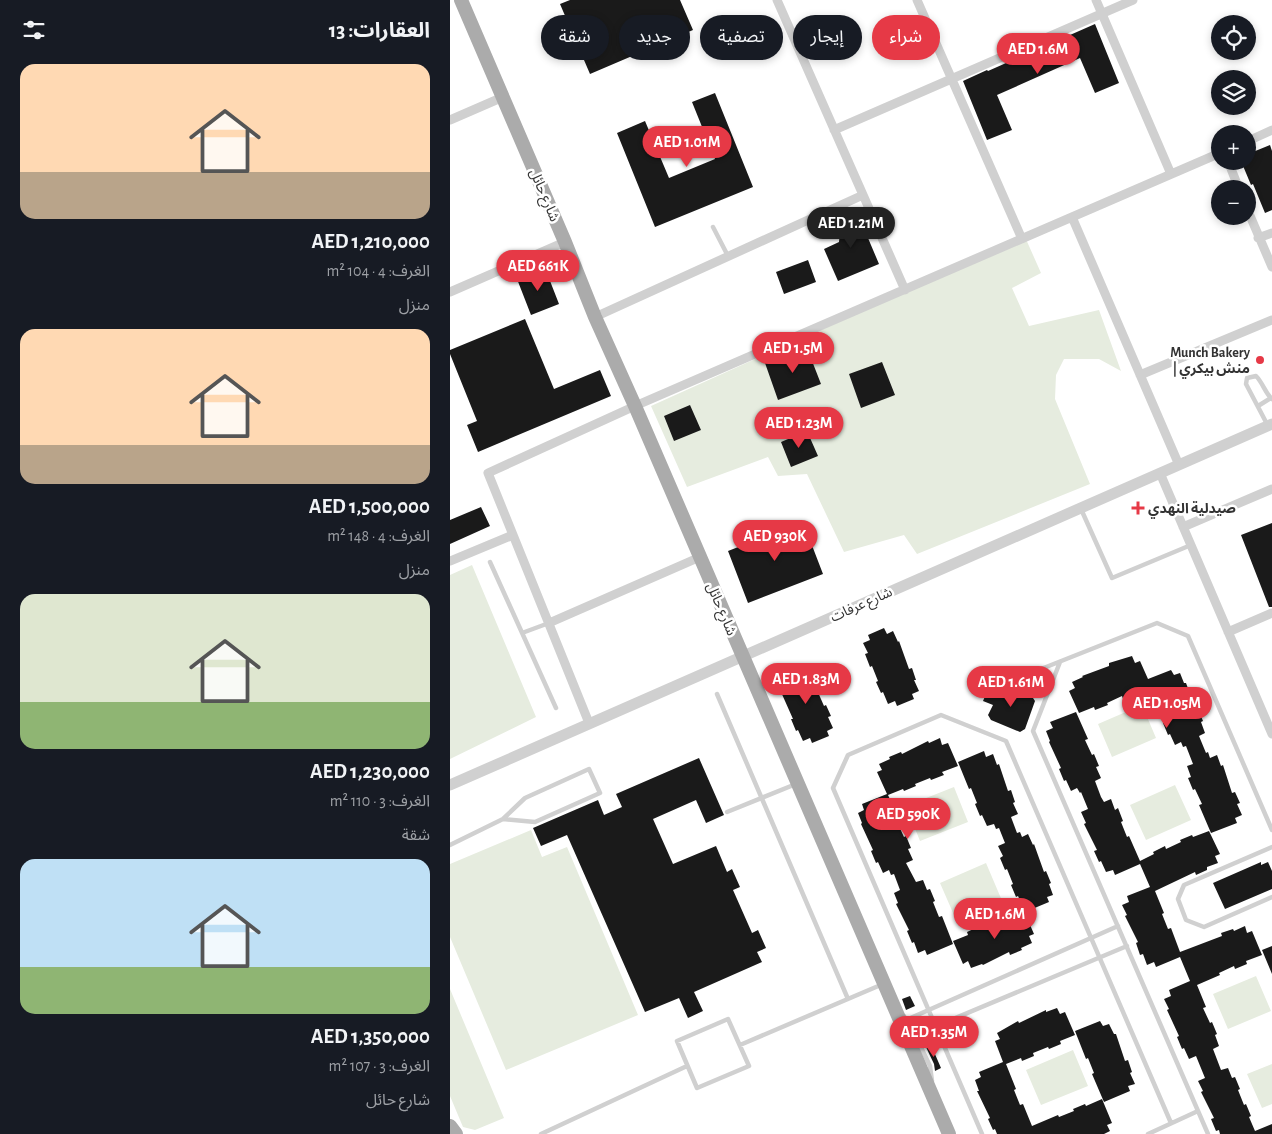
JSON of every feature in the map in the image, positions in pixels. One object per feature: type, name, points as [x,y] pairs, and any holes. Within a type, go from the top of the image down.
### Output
[{"type":"main road","name":"شارع حائل","points":[[461,0],[565,242],[595,317],[949,1134]]},
{"type":"main road","points":[[450,1126],[456,1134]]},
{"type":"street","points":[[777,0],[905,290]]},
{"type":"street","points":[[917,0],[1022,239]]},
{"type":"street","points":[[1096,0],[1171,174]]},
{"type":"street","points":[[834,130],[1133,0]]},
{"type":"street","points":[[450,120],[503,97]]},
{"type":"street","points":[[1256,137],[1272,130]]},
{"type":"street","points":[[589,723],[488,473],[635,406],[1211,157]]},
{"type":"street","points":[[595,317],[863,195]]},
{"type":"street","points":[[1072,217],[1179,465]]},
{"type":"street","points":[[1253,225],[1272,267]]},
{"type":"street","points":[[1258,238],[1272,232]]},
{"type":"street","points":[[450,292],[565,242]]},
{"type":"street","points":[[1140,375],[1272,320]]},
{"type":"street","name":"شارع عرفات","points":[[450,785],[1270,425]]},
{"type":"street","points":[[1160,473],[1272,734]]},
{"type":"street","points":[[1183,527],[1272,489]]},
{"type":"street","points":[[450,561],[513,535]]},
{"type":"street","points":[[549,623],[700,556]]},
{"type":"street","points":[[1228,632],[1271,615]]},
{"type":"lane","points":[[713,226],[728,256]]},
{"type":"lane","points":[[1258,406],[1271,399],[1256,376],[1248,378],[1246,384],[1258,406],[1270,425]]},
{"type":"lane","points":[[1081,508],[1112,578],[1191,545]]},
{"type":"lane","points":[[490,562],[556,708]]},
{"type":"lane","points":[[522,633],[549,623]]},
{"type":"lane","points":[[1031,673],[1157,623],[1188,636],[1272,830]]},
{"type":"lane","points":[[1060,662],[1034,730],[1208,1134]]},
{"type":"lane","points":[[717,694],[848,999]]},
{"type":"lane","points":[[982,1134],[833,788],[848,755],[941,715],[1006,741],[1171,1123]]},
{"type":"lane","points":[[450,844],[503,819],[525,798],[589,769],[600,793],[535,822],[503,819]]},
{"type":"lane","points":[[727,812],[798,783]]},
{"type":"lane","points":[[1272,847],[1184,885],[1178,899],[1186,920],[1204,927],[1272,897]]},
{"type":"lane","points":[[878,970],[892,990],[906,1020],[1118,926]]},
{"type":"lane","points":[[935,1102],[930,1066],[915,1035],[1126,946]]},
{"type":"lane","points":[[740,1045],[884,984]]},
{"type":"lane","points":[[728,1019],[740,1045],[749,1066],[697,1088],[677,1041],[728,1019]]},
{"type":"lane","points":[[541,1134],[687,1066]]},
{"type":"lane","points":[[1148,1134],[1198,1111]]},
{"type":"shaded area","points":[[1025,237],[1041,273],[1012,288],[1029,326],[1099,310],[1121,371],[1099,359],[1064,359],[1056,375],[1055,399],[1090,484],[917,554],[904,535],[844,552],[807,474],[778,476],[768,457],[687,487],[651,406]]},
{"type":"shaded area","points":[[472,565],[536,717],[450,759],[450,575]]},
{"type":"shaded area","points":[[1142,705],[1156,738],[1112,757],[1098,724]]},
{"type":"shaded area","points":[[1175,785],[1191,820],[1146,840],[1130,805]]},
{"type":"shaded area","points":[[954,787],[968,822],[920,841],[906,806]]},
{"type":"shaded area","points":[[531,830],[542,857],[567,847],[638,1015],[506,1070],[450,937],[450,864]]},
{"type":"shaded area","points":[[986,863],[1003,903],[957,922],[940,883]]},
{"type":"shaded area","points":[[1256,976],[1271,1011],[1228,1029],[1213,994]]},
{"type":"shaded area","points":[[450,989],[504,1118],[475,1130],[463,1127],[450,1096]]},
{"type":"shaded area","points":[[1073,1050],[1088,1086],[1041,1105],[1026,1070]]},
{"type":"shaded area","points":[[1272,1064],[1272,1104],[1262,1108],[1247,1074]]},
{"type":"building","points":[[570,0],[680,0],[686,15],[619,15],[619,60],[623,60],[590,74],[584,60],[609,60],[609,15],[565,15],[560,4]]},
{"type":"building","points":[[1095,24],[1119,83],[1095,93],[1080,58],[997,95],[1012,130],[987,140],[963,81]]},
{"type":"building","points":[[715,93],[753,187],[655,227],[617,133],[645,121],[669,178],[715,159],[692,102]]},
{"type":"building","points":[[1270,145],[1272,151],[1272,210],[1265,213],[1256,191],[1256,180],[1249,180],[1245,170],[1256,170],[1256,151]]},
{"type":"building","points":[[857,212],[879,264],[838,281],[824,249],[839,242],[841,219]]},
{"type":"building","points":[[808,260],[816,282],[784,294],[776,272]]},
{"type":"building","points":[[545,268],[559,304],[531,315],[517,279]]},
{"type":"building","points":[[525,319],[554,389],[600,370],[611,396],[478,452],[467,425],[477,421],[450,350]]},
{"type":"building","points":[[807,348],[821,384],[778,400],[765,363]]},
{"type":"building","points":[[882,362],[895,395],[861,408],[849,374]]},
{"type":"building","points":[[690,405],[701,430],[674,441],[664,416]]},
{"type":"building","points":[[807,431],[818,456],[791,467],[781,442]]},
{"type":"building","points":[[481,507],[490,526],[450,544],[450,520]]},
{"type":"building","points":[[803,522],[823,574],[748,603],[728,551]]},
{"type":"building","points":[[1272,523],[1272,607],[1269,607],[1241,535]]},
{"type":"building","points":[[884,628],[887,634],[893,631],[899,641],[909,669],[912,668],[916,680],[914,680],[919,691],[912,694],[914,699],[897,706],[895,701],[888,704],[883,692],[881,693],[872,666],[870,667],[865,654],[868,653],[863,643],[870,640],[868,635]]},
{"type":"building","points":[[1132,656],[1135,663],[1140,661],[1148,679],[1171,670],[1174,675],[1180,673],[1184,683],[1186,683],[1196,710],[1198,709],[1203,721],[1201,722],[1205,733],[1199,736],[1206,753],[1208,752],[1210,758],[1217,755],[1221,766],[1223,765],[1232,793],[1235,792],[1240,803],[1237,804],[1242,815],[1235,818],[1237,823],[1211,833],[1199,805],[1202,804],[1188,778],[1191,777],[1187,766],[1193,764],[1186,746],[1183,747],[1181,742],[1175,745],[1170,734],[1168,735],[1159,707],[1157,708],[1148,688],[1123,699],[1122,696],[1107,703],[1108,705],[1095,710],[1094,707],[1079,713],[1069,691],[1075,688],[1072,682],[1082,676],[1109,666],[1109,663]]},
{"type":"building","points":[[799,666],[801,671],[807,668],[812,678],[815,677],[820,689],[817,690],[831,716],[828,717],[833,728],[827,731],[829,736],[812,743],[810,738],[803,741],[798,730],[796,731],[778,681],[785,678],[782,673]]},
{"type":"building","points":[[1005,685],[1031,695],[1035,701],[1025,729],[1020,732],[991,720],[988,715],[993,705],[983,701],[986,694],[995,697],[999,687]]},
{"type":"building","points":[[1076,712],[1088,739],[1085,740],[1099,766],[1096,767],[1101,778],[1095,781],[1101,797],[1104,802],[1111,799],[1115,810],[1118,808],[1127,837],[1129,836],[1140,861],[1165,846],[1166,849],[1181,842],[1180,840],[1209,831],[1220,854],[1215,856],[1218,863],[1207,867],[1207,870],[1196,875],[1195,872],[1155,891],[1168,929],[1171,928],[1180,952],[1222,936],[1221,933],[1233,929],[1234,931],[1245,926],[1247,933],[1252,931],[1262,955],[1246,961],[1247,964],[1235,969],[1234,966],[1219,973],[1220,975],[1197,985],[1206,1007],[1203,1008],[1217,1034],[1215,1035],[1219,1046],[1213,1049],[1221,1070],[1228,1068],[1232,1078],[1235,1077],[1240,1089],[1238,1090],[1251,1116],[1249,1117],[1255,1131],[1272,1124],[1272,1134],[1220,1134],[1219,1130],[1216,1131],[1211,1119],[1214,1118],[1201,1092],[1203,1091],[1198,1081],[1205,1078],[1196,1056],[1189,1059],[1184,1048],[1182,1049],[1177,1037],[1179,1036],[1164,999],[1171,996],[1169,990],[1190,981],[1180,957],[1156,967],[1154,962],[1147,965],[1143,954],[1140,955],[1136,943],[1138,942],[1125,916],[1127,915],[1122,905],[1129,902],[1127,896],[1150,887],[1140,864],[1115,875],[1113,870],[1106,872],[1101,861],[1099,862],[1094,851],[1097,850],[1084,824],[1086,823],[1081,812],[1088,809],[1081,792],[1077,788],[1071,791],[1066,780],[1064,781],[1059,769],[1061,768],[1049,742],[1046,731],[1053,728],[1050,722]]},
{"type":"building","points":[[940,738],[942,745],[948,743],[958,766],[942,772],[944,775],[931,780],[930,778],[904,791],[903,789],[888,795],[900,821],[897,822],[911,848],[908,849],[913,860],[906,863],[916,882],[923,880],[927,890],[930,889],[939,917],[942,916],[953,944],[927,955],[925,950],[918,953],[914,942],[912,943],[907,931],[909,930],[896,904],[898,903],[894,893],[900,890],[894,874],[891,875],[889,870],[883,873],[878,862],[876,863],[871,851],[873,850],[858,813],[864,810],[862,804],[887,794],[877,772],[882,770],[879,764],[890,759],[889,757],[901,752],[902,754],[928,741],[929,743]]},
{"type":"building","points":[[984,751],[986,757],[993,754],[997,765],[999,764],[1008,791],[1011,790],[1015,802],[1013,803],[1018,814],[1011,817],[1017,833],[1020,832],[1022,837],[1028,834],[1034,844],[1044,872],[1046,871],[1051,883],[1049,884],[1053,895],[1047,897],[1049,902],[1025,912],[1018,896],[1016,897],[1007,869],[1005,870],[1000,858],[1003,856],[998,846],[1005,843],[999,828],[996,829],[994,824],[987,826],[982,815],[980,816],[971,788],[969,789],[958,762]]},
{"type":"building","points":[[699,758],[724,815],[706,823],[696,800],[653,819],[673,864],[716,846],[727,872],[732,869],[740,887],[733,890],[752,933],[758,930],[766,948],[757,952],[762,962],[694,992],[703,1011],[688,1018],[679,998],[645,1012],[567,835],[541,846],[533,828],[598,800],[604,815],[622,807],[616,794]]},
{"type":"building","points":[[1261,862],[1261,865],[1268,862],[1272,871],[1272,889],[1225,909],[1213,883]]},
{"type":"building","points":[[1024,911],[1034,934],[1029,936],[1032,943],[1021,948],[1022,950],[1010,955],[1009,952],[983,965],[971,968],[968,961],[963,964],[953,941],[968,935],[967,932],[980,926],[981,929],[1006,915],[1007,918]]},
{"type":"building","points":[[1272,946],[1272,974],[1262,950]]},
{"type":"building","points":[[910,996],[915,1006],[906,1010],[902,999]]},
{"type":"building","points":[[1057,1008],[1060,1014],[1065,1012],[1075,1035],[1060,1041],[1061,1044],[1033,1053],[1034,1056],[1022,1061],[1021,1058],[1006,1064],[1020,1105],[1023,1104],[1032,1126],[1102,1099],[1112,1123],[1107,1125],[1110,1131],[1104,1134],[997,1134],[988,1119],[990,1118],[977,1091],[979,1091],[975,1080],[981,1077],[979,1072],[1003,1062],[995,1041],[1000,1039],[997,1033],[1018,1021],[1019,1023],[1046,1010],[1046,1012]]},
{"type":"building","points":[[1100,1021],[1103,1026],[1109,1024],[1114,1034],[1116,1034],[1125,1061],[1128,1060],[1132,1072],[1130,1073],[1135,1084],[1128,1086],[1130,1091],[1104,1102],[1092,1074],[1094,1073],[1088,1058],[1086,1059],[1075,1031]]},
{"type":"building","points":[[931,1045],[941,1068],[935,1071],[934,1064],[926,1047]]},
{"type":"place","name":"Munch Bakery | منش بيكري","points":[[1260,360]]},
{"type":"place","name":"صيدلية النهدي","points":[[1138,508]]}]
